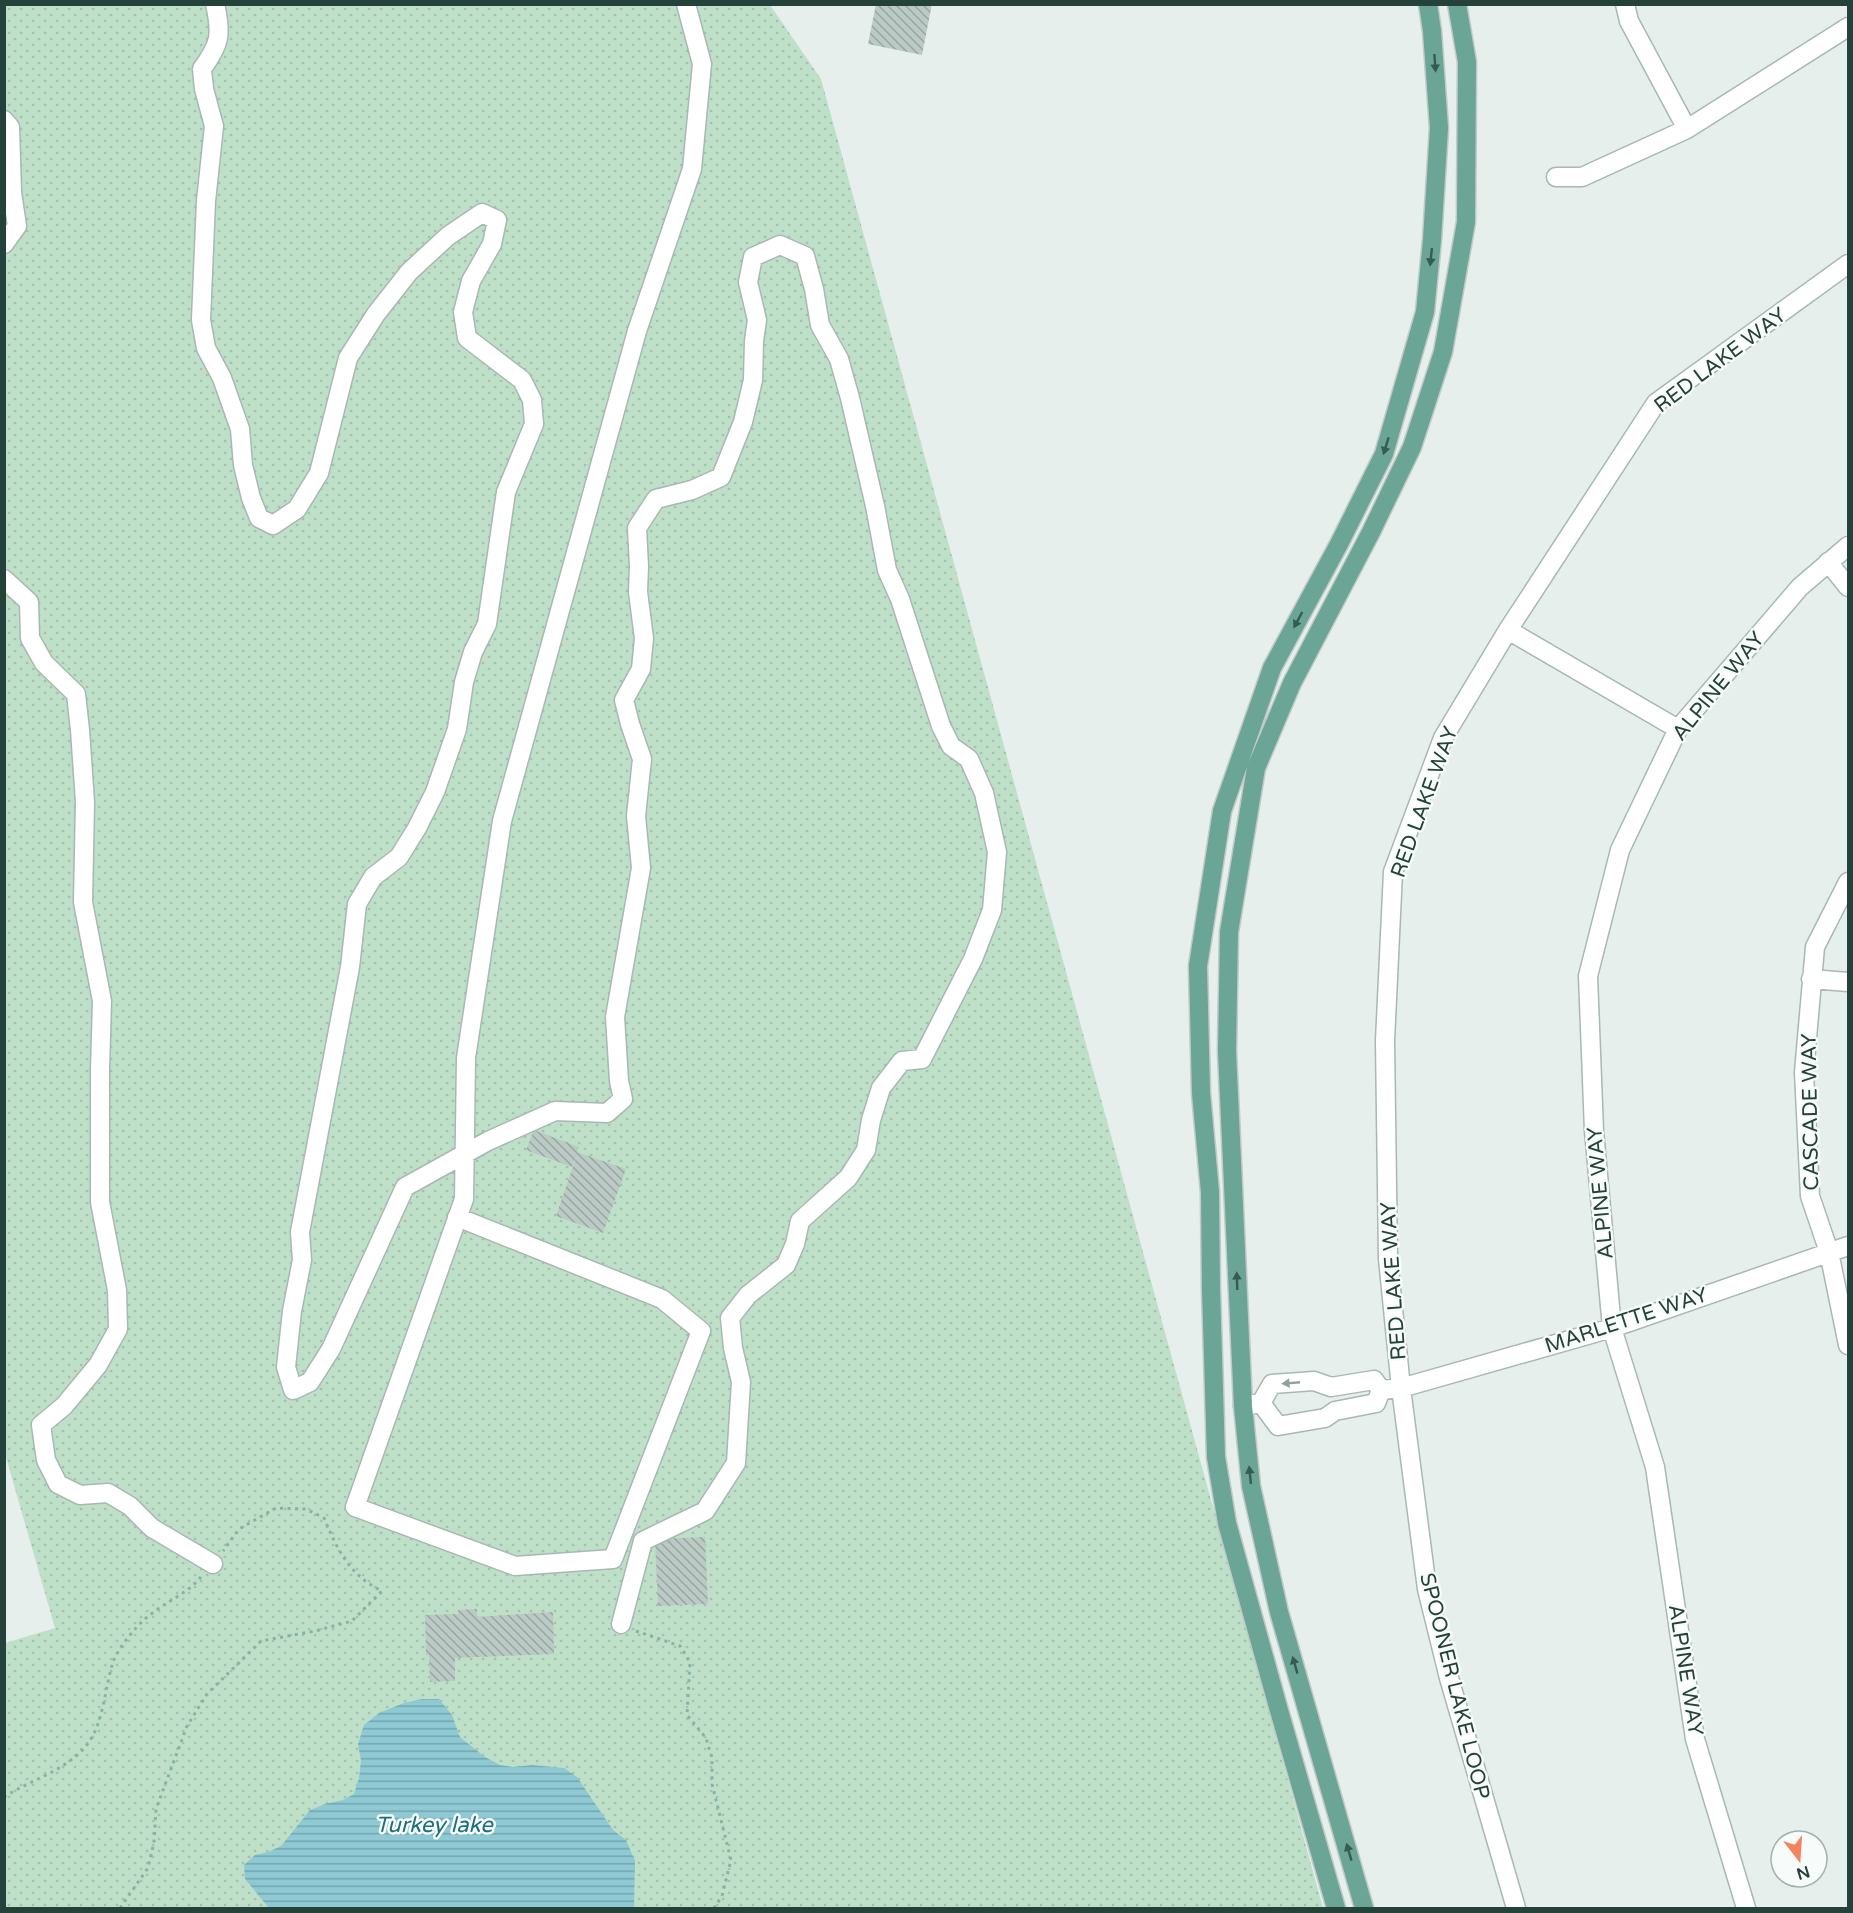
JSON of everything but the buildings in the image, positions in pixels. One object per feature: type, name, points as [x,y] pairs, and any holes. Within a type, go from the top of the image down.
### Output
[{"type":"main road","points":[[1336,1908],[1227,1523],[1216,1456],[1210,1192],[1201,1093],[1199,977],[1222,811],[1272,668],[1339,544],[1384,454],[1425,312],[1439,128],[1428,4]]},
{"type":"main road","points":[[1364,1908],[1279,1612],[1251,1486],[1252,1404],[1227,1051],[1229,932],[1256,768],[1292,683],[1371,532],[1412,447],[1443,352],[1466,222],[1467,62],[1457,4]]},
{"type":"main road","points":[[1215,1408],[1252,1404]]},
{"type":"street","points":[[215,4],[220,27],[215,51],[202,69],[204,89],[214,126],[206,201],[201,320],[206,348],[222,378],[240,429],[243,465],[251,498],[260,518],[273,525],[297,509],[319,473],[348,358],[376,314],[409,272],[448,236],[482,213],[496,220],[492,244],[471,281],[463,312],[467,338],[522,380],[532,400],[534,424],[506,492],[498,534],[487,624],[473,651],[464,682],[457,729],[435,792],[399,857],[373,877],[357,904],[350,967],[300,1232],[302,1260],[292,1311],[286,1367],[293,1390],[310,1382],[331,1349],[405,1187],[488,1140],[555,1111],[607,1113],[623,1099],[615,1017],[641,868],[636,816],[642,759],[624,700],[641,669],[644,638],[638,592],[637,528],[656,499],[692,490],[721,477],[743,422],[753,380],[757,320],[748,282],[753,257],[780,244],[805,256],[820,325],[839,359],[850,398],[887,570],[900,599],[941,726],[951,746],[969,759],[984,793],[997,852],[992,910],[973,960],[922,1059],[902,1061],[881,1088],[871,1120],[866,1150],[848,1178],[800,1221],[795,1245],[786,1265],[748,1295],[730,1318],[733,1348],[741,1382],[735,1463],[705,1511],[643,1541],[621,1624]]},
{"type":"street","points":[[457,1217],[662,1299],[701,1331],[613,1559],[515,1566],[355,1507],[457,1217],[464,1199],[466,1058],[502,821],[637,331],[692,169],[702,64],[686,4]]},
{"type":"street","points":[[1625,4],[1629,21],[1687,129]]},
{"type":"street","points":[[1556,177],[1582,177],[1687,129],[1848,27]]},
{"type":"street","points":[[4,120],[10,127],[12,192],[17,226],[4,244]]},
{"type":"street","name":"RED LAKE WAY","points":[[1401,1388],[1388,1259],[1384,1041],[1393,872],[1443,738],[1508,630],[1656,403],[1848,264]]},
{"type":"street","name":"ALPINE WAY","points":[[1746,1908],[1695,1739],[1654,1467],[1612,1328],[1594,1131],[1588,976],[1620,850],[1678,729],[1800,587],[1848,546]]},
{"type":"street","points":[[1828,562],[1848,587]]},
{"type":"street","points":[[4,579],[29,602],[30,638],[44,663],[76,694],[85,802],[83,902],[102,1001],[100,1202],[117,1290],[118,1329],[98,1365],[64,1406],[41,1425],[46,1460],[58,1484],[80,1496],[108,1493],[130,1506],[152,1528],[213,1564]]},
{"type":"street","points":[[1508,630],[1678,729]]},
{"type":"street","name":"CASCADE WAY","points":[[1848,882],[1815,947],[1804,1072],[1810,1196],[1829,1252],[1848,1345]]},
{"type":"street","points":[[1811,979],[1848,982]]},
{"type":"street","name":"MARLETTE WAY","points":[[1381,1390],[1401,1388],[1612,1328],[1848,1246]]},
{"type":"street","points":[[1374,1380],[1381,1390],[1376,1403],[1335,1411],[1324,1418],[1278,1426],[1252,1404],[1272,1384],[1314,1381],[1331,1387],[1374,1380]]},
{"type":"street","points":[[1331,1387],[1335,1411]]},
{"type":"street","name":"SPOONER LAKE LOOP","points":[[1401,1388],[1427,1589],[1455,1700],[1516,1908]]},
{"type":"path","points":[[4,1797],[67,1763],[89,1742],[98,1721],[114,1659],[136,1628],[154,1610],[191,1588],[213,1564],[239,1529],[276,1508],[306,1509],[324,1518],[338,1552],[368,1585],[382,1591],[352,1621],[315,1631],[261,1641],[207,1694],[187,1726],[156,1809],[154,1842],[148,1868],[120,1908]]},
{"type":"path","points":[[621,1624],[646,1636],[680,1646],[690,1662],[687,1715],[706,1738],[712,1758],[712,1784],[731,1860],[722,1896],[714,1908]]},
{"type":"green space","points":[[5,5],[770,5],[821,79],[1323,1908],[5,1908],[5,1643],[55,1628],[5,1454]]},
{"type":"water","name":"Turkey lake","points":[[422,1699],[439,1699],[452,1715],[460,1737],[485,1757],[500,1765],[564,1768],[577,1777],[613,1830],[626,1840],[635,1861],[634,1908],[269,1908],[245,1879],[244,1865],[255,1855],[281,1846],[310,1810],[343,1800],[354,1794],[361,1761],[358,1744],[364,1725],[379,1713]]}]
